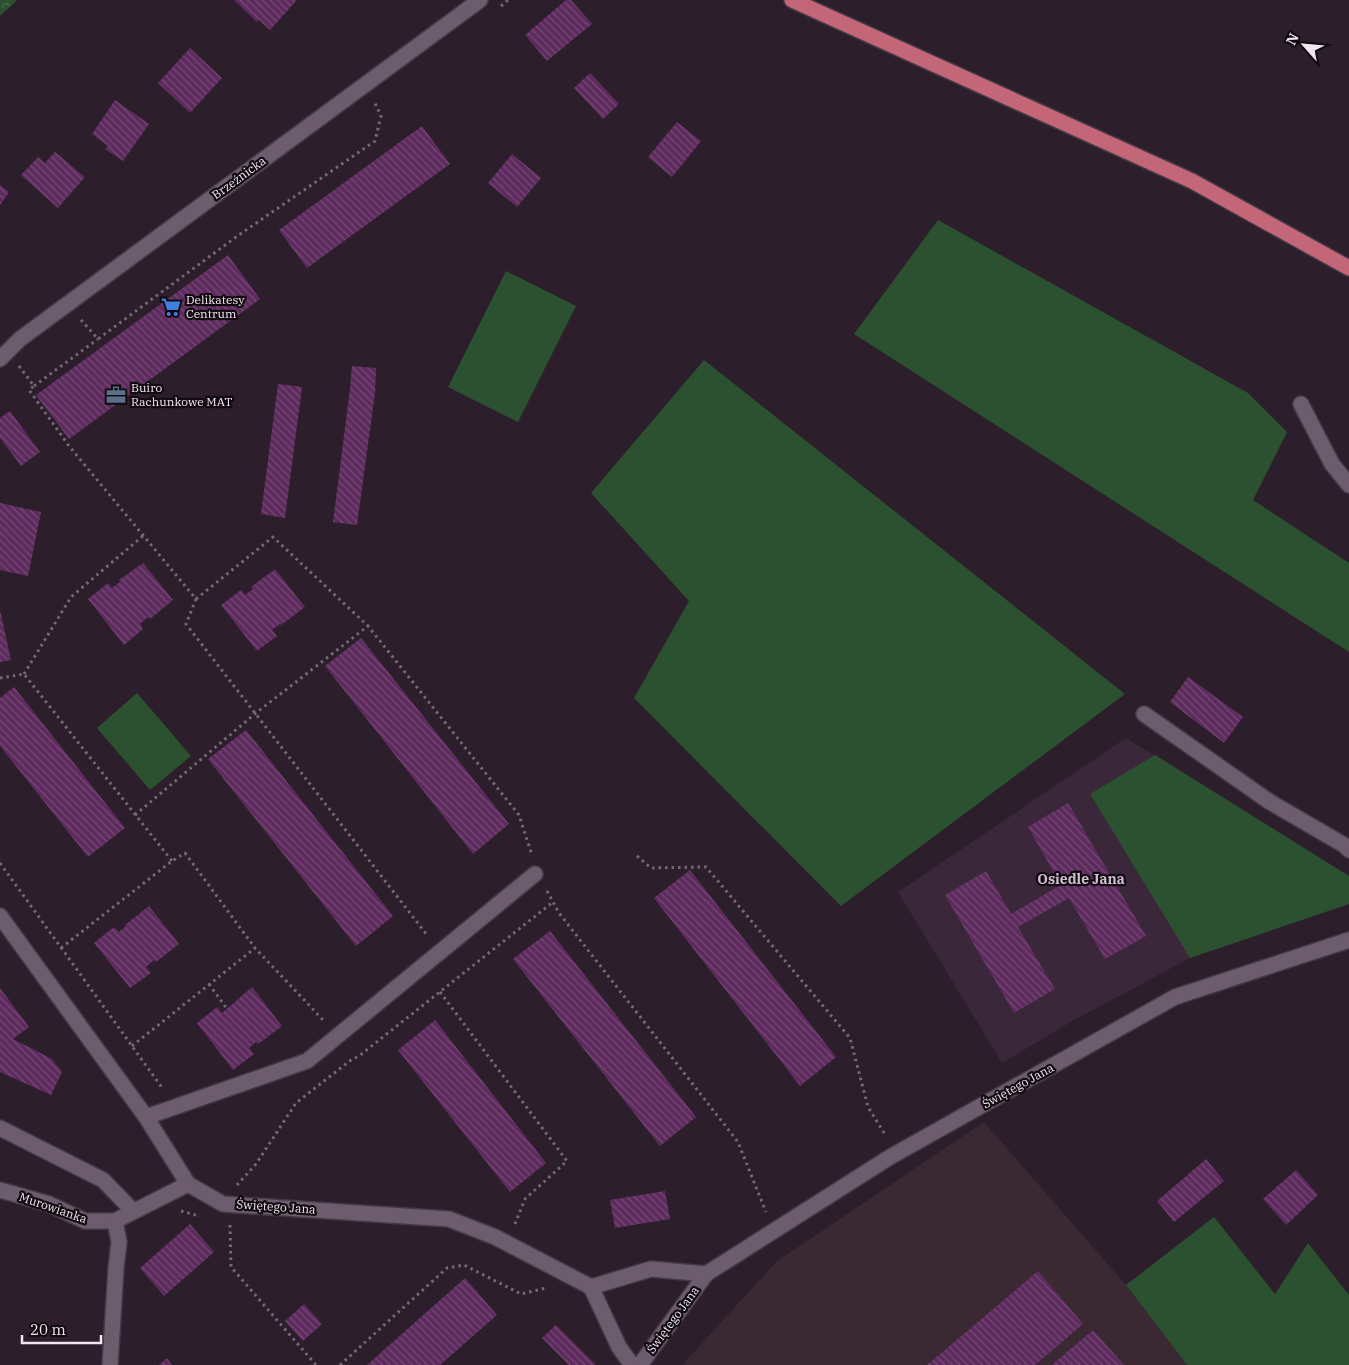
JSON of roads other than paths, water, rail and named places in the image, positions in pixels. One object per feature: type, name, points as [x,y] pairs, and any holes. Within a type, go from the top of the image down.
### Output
[{"type":"main road","points":[[792,0],[1192,181],[1349,268]]},
{"type":"street","name":"Brzeźnicka","points":[[0,359],[20,340],[480,0]]},
{"type":"street","points":[[1301,404],[1332,464],[1349,485]]},
{"type":"street","points":[[1144,714],[1270,802],[1344,845],[1349,850]]},
{"type":"street","points":[[146,1117],[307,1061],[535,874]]},
{"type":"street","name":"Świętego Jana","points":[[0,916],[146,1117],[188,1184],[223,1204],[449,1219],[495,1237],[591,1287],[651,1270],[706,1274]]},
{"type":"street","name":"Świętego Jana","points":[[640,1365],[706,1274],[897,1154],[1175,997],[1349,940]]},
{"type":"street","points":[[0,1128],[103,1180],[133,1211]]},
{"type":"street","name":"Murowianka","points":[[0,1190],[49,1204],[85,1221],[114,1221],[188,1184]]},
{"type":"street","points":[[110,1365],[119,1242],[114,1221]]},
{"type":"street","points":[[591,1287],[619,1347],[632,1365]]},
{"type":"place","name":"Delikatesy Centrum","points":[[171,307]]},
{"type":"place","name":"Buiro Rachunkowe MAT","points":[[116,395]]},
{"type":"district","name":"Osiedle Jana","points":[[1081,879]]}]
